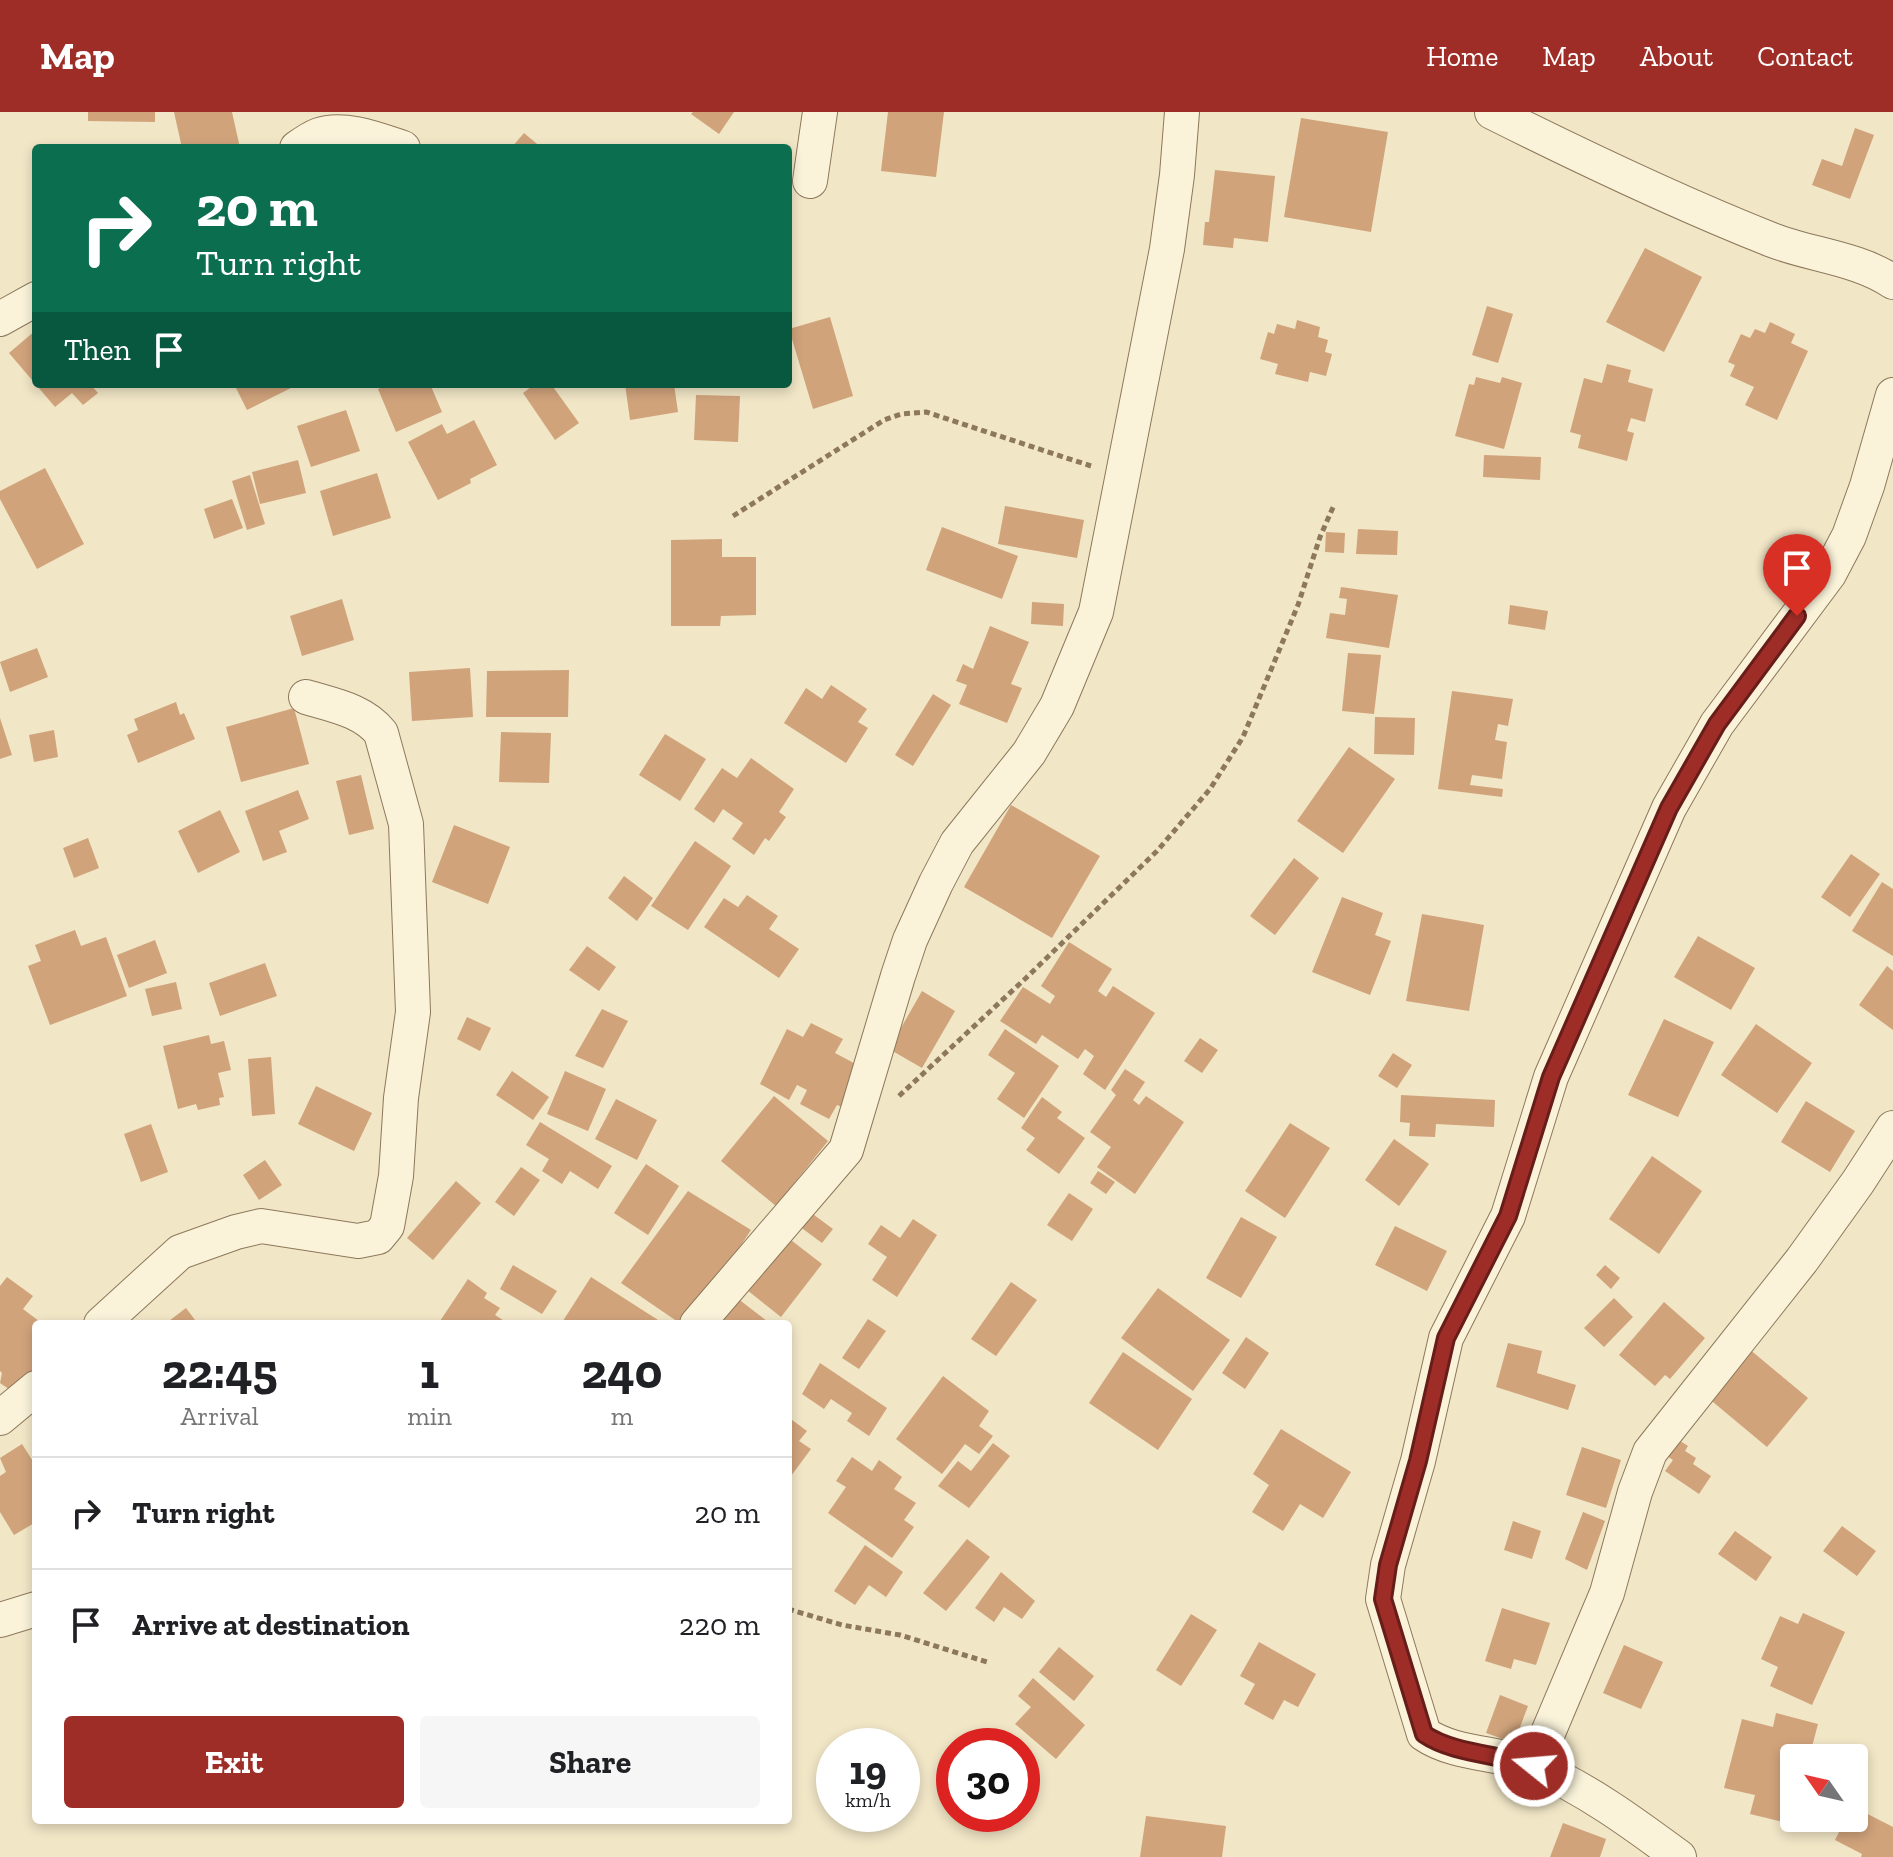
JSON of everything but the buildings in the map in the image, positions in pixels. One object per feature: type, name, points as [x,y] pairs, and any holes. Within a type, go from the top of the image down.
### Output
[{"type":"street","points":[[810,181],[820,112]]},
{"type":"street","points":[[700,1320],[846,1150],[902,964],[936,883],[957,843],[1029,753],[1057,706],[1096,612],[1167,249],[1182,112]]},
{"type":"street","points":[[1492,112],[1709,215],[1786,245],[1872,270],[1893,282]]},
{"type":"street","points":[[304,144],[321,134],[331,133],[388,144]]},
{"type":"street","points":[[0,319],[32,301]]},
{"type":"street","points":[[1679,1857],[1605,1806],[1534,1766],[1441,1744],[1424,1734],[1397,1638],[1384,1607],[1388,1565],[1418,1461],[1440,1358],[1454,1321],[1508,1216],[1551,1077],[1669,808],[1717,724],[1829,574],[1849,536],[1893,395]]},
{"type":"street","points":[[105,1320],[180,1252],[236,1232],[261,1226],[358,1241],[378,1237],[387,1226],[396,1176],[401,1098],[413,1012],[406,824],[381,733],[375,725],[365,717],[306,697]]},
{"type":"street","points":[[1534,1766],[1607,1593],[1635,1492],[1650,1452],[1802,1260],[1893,1128]]},
{"type":"street","points":[[0,1418],[32,1391]]},
{"type":"street","points":[[0,1620],[32,1610]]},
{"type":"path","points":[[733,516],[884,420],[901,414],[926,412],[1123,476]]},
{"type":"path","points":[[893,1102],[1157,851],[1210,789],[1243,737],[1298,605],[1334,505]]},
{"type":"path","points":[[792,1610],[842,1625],[900,1635],[990,1663]]},
{"type":"route","points":[[1534,1766],[1441,1744],[1424,1734],[1397,1638],[1384,1607],[1388,1565],[1418,1461],[1446,1338],[1508,1216],[1551,1077],[1669,808],[1717,724],[1797,616]]}]
